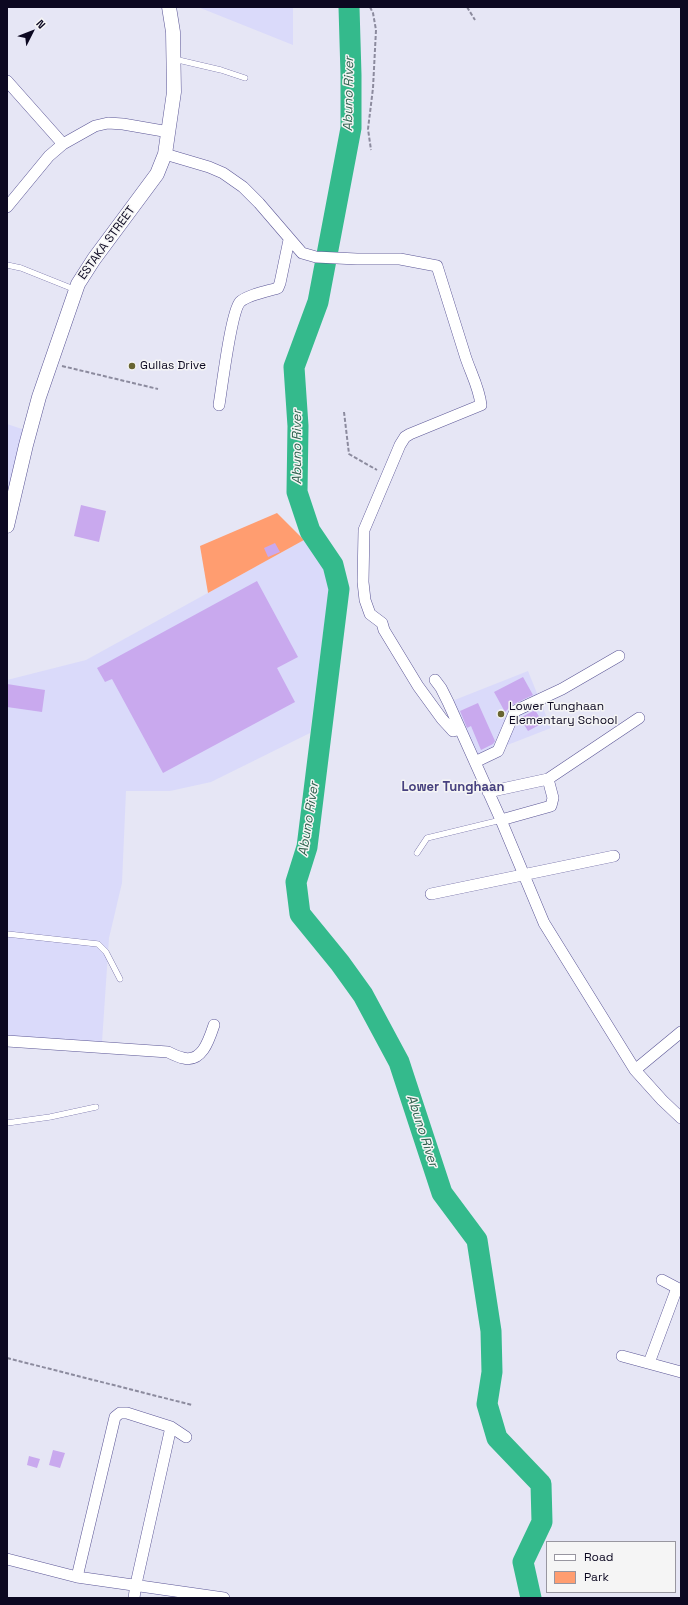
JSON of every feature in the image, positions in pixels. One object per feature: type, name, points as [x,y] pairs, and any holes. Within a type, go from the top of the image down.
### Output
[{"type":"street","name":"ESTAKA STREET","points":[[7,526],[26,444],[78,284],[94,258],[157,174],[165,154],[174,92],[173,32],[170,7]]},
{"type":"street","points":[[7,81],[63,144]]},
{"type":"street","points":[[7,207],[49,156],[63,144],[95,126],[108,123],[123,124],[169,132]]},
{"type":"street","points":[[165,154],[209,167],[223,173],[243,187],[259,203],[289,240],[302,253],[316,257],[400,259],[437,266],[459,332],[464,353],[480,397],[481,405],[405,437],[400,445],[364,530],[363,582],[365,600],[370,614],[382,623],[384,630],[418,686],[442,719],[454,730],[460,729]]},
{"type":"street","points":[[219,405],[231,332],[239,303],[245,299],[278,288],[289,240]]},
{"type":"street","points":[[474,762],[498,751],[515,711],[562,689],[619,656]]},
{"type":"street","points":[[434,680],[441,688],[460,729],[501,820],[523,876],[544,923],[635,1070],[662,1100],[681,1118]]},
{"type":"street","points":[[488,792],[548,779],[639,718]]},
{"type":"street","points":[[501,820],[551,806],[553,798],[548,779]]},
{"type":"street","points":[[431,894],[614,856]]},
{"type":"street","points":[[7,1041],[168,1052],[183,1058],[194,1058],[201,1052],[208,1042],[214,1025]]},
{"type":"street","points":[[635,1070],[681,1032]]},
{"type":"street","points":[[649,1363],[679,1289],[662,1280]]},
{"type":"street","points":[[622,1356],[681,1372]]},
{"type":"street","points":[[77,1577],[114,1417],[127,1413],[171,1427],[186,1437]]},
{"type":"street","points":[[134,1598],[171,1427]]},
{"type":"street","points":[[7,1559],[77,1577],[136,1584],[224,1598]]},
{"type":"lane","points":[[174,60],[221,70],[245,78]]},
{"type":"lane","points":[[7,265],[21,268],[76,290]]},
{"type":"lane","points":[[417,853],[427,838],[432,836],[501,820]]},
{"type":"lane","points":[[7,934],[98,944],[106,952],[120,979]]},
{"type":"lane","points":[[7,1123],[50,1117],[96,1107]]},
{"type":"path","points":[[370,7],[373,13],[376,30],[373,88],[368,129],[371,150]]},
{"type":"path","points":[[467,7],[475,20]]},
{"type":"path","points":[[51,364],[158,389]]},
{"type":"path","points":[[344,412],[349,454],[387,476]]},
{"type":"path","points":[[7,1358],[192,1405]]},
{"type":"shaded area","points":[[198,7],[293,7],[293,45]]},
{"type":"shaded area","points":[[7,424],[25,430],[7,495]]},
{"type":"shaded area","points":[[304,540],[324,564],[329,589],[310,733],[211,782],[170,791],[126,791],[122,883],[109,938],[102,1042],[7,1036],[7,680],[86,660]]},
{"type":"shaded area","name":"Lower Tunghaan Elementary School","points":[[528,671],[551,728],[474,758],[452,701]]},
{"type":"green space","points":[[277,513],[304,540],[208,593],[200,546]]},
{"type":"building","points":[[81,505],[106,511],[99,542],[74,536]]},
{"type":"building","points":[[275,543],[280,552],[268,557],[264,548]]},
{"type":"building","points":[[257,581],[298,657],[277,668],[295,702],[163,773],[112,679],[105,682],[97,668]]},
{"type":"building","points":[[523,677],[533,695],[512,705],[505,712],[494,692]]},
{"type":"building","points":[[7,684],[45,690],[42,712],[7,707]]},
{"type":"building","points":[[478,703],[495,741],[493,744],[481,750],[471,726],[467,728],[460,711]]},
{"type":"building","points":[[535,710],[543,723],[528,731],[520,718]]},
{"type":"building","points":[[53,1450],[65,1453],[60,1468],[49,1465]]},
{"type":"building","points":[[29,1456],[40,1459],[37,1468],[27,1465]]},
{"type":"waterway","name":"Abuno River","points":[[349,7],[351,128],[318,302],[294,367],[298,426],[297,492],[310,531],[333,565],[339,589],[307,847],[296,882],[300,914],[340,963],[363,995],[399,1062],[442,1193],[477,1240],[491,1331],[492,1372],[487,1404],[497,1438],[541,1484],[542,1522],[523,1562],[531,1598]]},
{"type":"place","name":"Gullas Drive","points":[[132,366]]},
{"type":"place","name":"Lower Tunghaan Elementary School","points":[[501,714]]},
{"type":"district","name":"Lower Tunghaan","points":[[453,787]]}]
